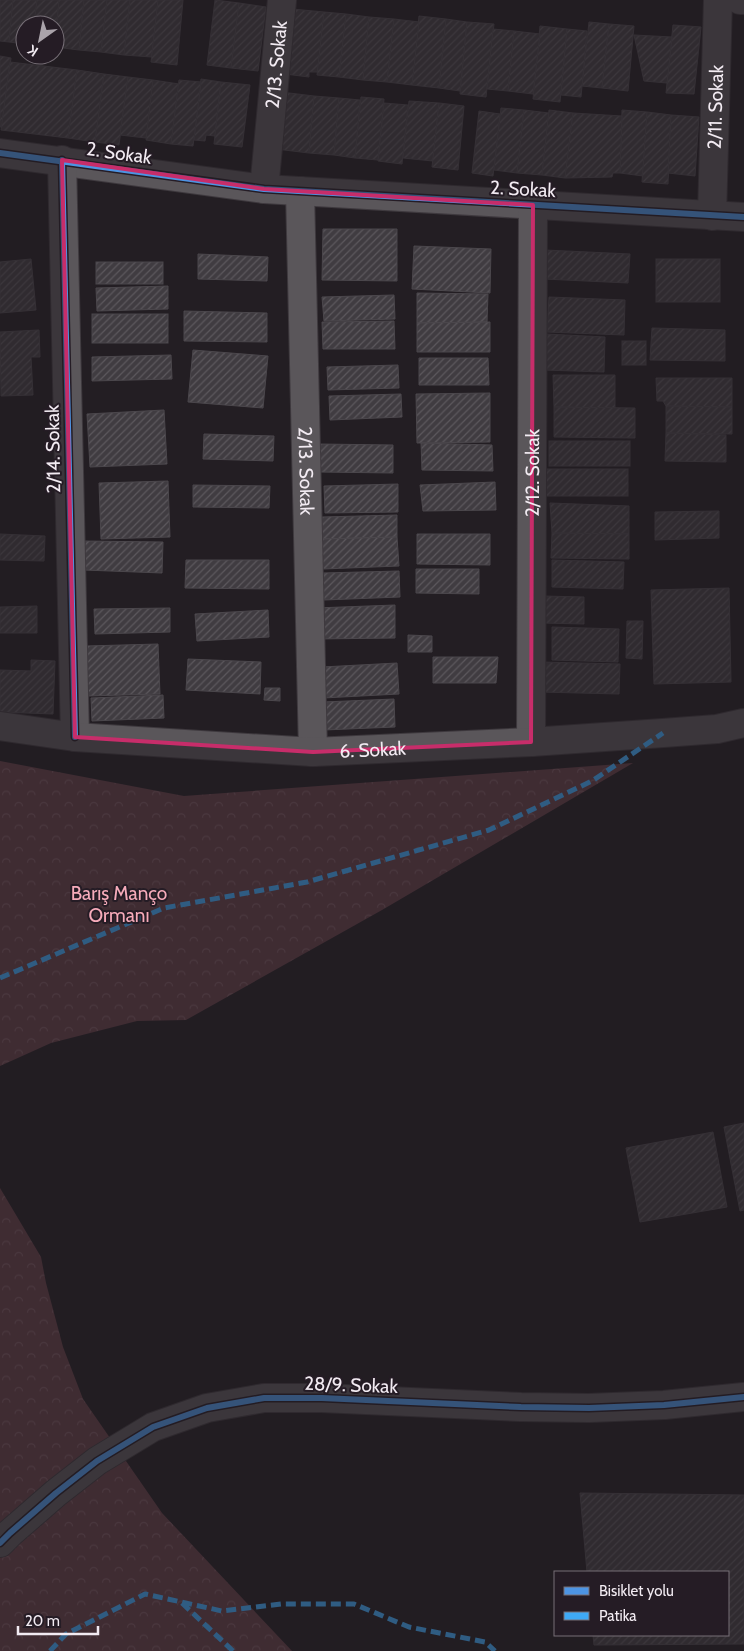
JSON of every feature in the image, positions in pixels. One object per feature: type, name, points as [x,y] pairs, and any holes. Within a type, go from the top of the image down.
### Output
[{"type":"street","name":"2/13. Sokak","points":[[264,189],[282,0]]},
{"type":"street","name":"2/11. Sokak","points":[[712,216],[718,0]]},
{"type":"street","name":"2. Sokak","points":[[0,152],[264,189],[744,217]]},
{"type":"street","name":"2/14. Sokak","points":[[62,160],[75,737]]},
{"type":"street","name":"2/13. Sokak","points":[[300,191],[314,752]]},
{"type":"street","name":"2/12. Sokak","points":[[531,742],[533,205]]},
{"type":"street","name":"6. Sokak","points":[[0,726],[75,737],[314,752],[531,742],[717,729],[744,723]]},
{"type":"street","name":"28/9. Sokak","points":[[0,1543],[49,1498],[97,1461],[153,1428],[207,1408],[264,1398],[322,1398],[521,1407],[589,1408],[664,1405],[744,1397]]},
{"type":"highlighted area","points":[[62,160],[264,189],[533,205],[531,742],[313,752],[75,737]]},
{"type":"green space","name":"Barış Manço Ormanı","points":[[0,761],[184,796],[633,763],[382,910],[186,1020],[137,1021],[51,1043],[0,1066]]},
{"type":"green space","points":[[0,1188],[41,1257],[63,1347],[83,1399],[162,1513],[292,1651],[0,1651]]},
{"type":"building","points":[[0,0],[13,0],[9,42],[0,41]]},
{"type":"building","points":[[13,0],[37,0],[35,15],[15,15],[15,43],[9,42]]},
{"type":"building","points":[[37,0],[59,0],[58,15],[35,15]]},
{"type":"building","points":[[59,0],[84,0],[79,50],[65,48],[65,15],[58,15]]},
{"type":"building","points":[[84,0],[107,0],[101,52],[79,50]]},
{"type":"building","points":[[107,0],[130,0],[124,55],[101,52]]},
{"type":"building","points":[[130,0],[158,0],[152,57],[124,55]]},
{"type":"building","points":[[158,0],[183,0],[177,65],[151,62]]},
{"type":"building","points":[[215,0],[239,3],[231,68],[207,65]]},
{"type":"building","points":[[239,3],[266,7],[258,71],[231,68]]},
{"type":"building","points":[[292,9],[324,12],[318,72],[309,72],[309,77],[285,74]]},
{"type":"building","points":[[324,12],[346,14],[339,77],[317,75]]},
{"type":"building","points":[[346,14],[369,17],[363,80],[339,77]]},
{"type":"building","points":[[419,16],[446,19],[439,88],[412,85]]},
{"type":"building","points":[[369,17],[394,19],[387,82],[363,80]]},
{"type":"building","points":[[394,19],[419,22],[412,85],[387,82]]},
{"type":"building","points":[[446,19],[467,22],[460,91],[439,88]]},
{"type":"building","points":[[467,22],[494,24],[486,97],[460,94]]},
{"type":"building","points":[[589,22],[609,24],[602,88],[582,86]]},
{"type":"building","points":[[609,24],[634,26],[628,91],[602,88]]},
{"type":"building","points":[[673,25],[701,27],[694,94],[666,93]]},
{"type":"building","points":[[540,26],[567,29],[560,102],[533,99]]},
{"type":"building","points":[[493,29],[514,31],[508,91],[487,89]]},
{"type":"building","points":[[567,29],[587,31],[581,97],[561,95]]},
{"type":"building","points":[[514,31],[540,34],[533,94],[508,91]]},
{"type":"building","points":[[634,35],[672,37],[667,83],[644,81]]},
{"type":"building","points":[[0,56],[11,58],[2,127],[0,127]]},
{"type":"building","points":[[10,62],[15,63],[15,65],[35,65],[77,70],[68,138],[1,130]]},
{"type":"building","points":[[77,70],[104,74],[95,142],[68,138]]},
{"type":"building","points":[[104,74],[128,77],[119,145],[95,142]]},
{"type":"building","points":[[128,77],[153,80],[146,138],[120,135]]},
{"type":"building","points":[[201,79],[221,82],[215,136],[206,135],[205,141],[194,140]]},
{"type":"building","points":[[153,80],[179,84],[171,144],[146,140]]},
{"type":"building","points":[[179,80],[201,82],[193,146],[171,144]]},
{"type":"building","points":[[221,82],[250,85],[242,147],[214,144]]},
{"type":"building","points":[[281,92],[314,96],[309,153],[276,149]]},
{"type":"building","points":[[314,96],[339,98],[334,155],[309,153]]},
{"type":"building","points":[[361,97],[384,99],[378,160],[355,158]]},
{"type":"building","points":[[339,98],[360,100],[355,158],[334,155]]},
{"type":"building","points":[[409,101],[439,103],[433,161],[403,158]]},
{"type":"building","points":[[384,103],[408,105],[402,164],[378,161]]},
{"type":"building","points":[[439,103],[464,106],[458,170],[432,167]]},
{"type":"building","points":[[501,108],[524,110],[517,173],[494,170]]},
{"type":"building","points":[[524,110],[549,113],[542,175],[517,173]]},
{"type":"building","points":[[549,110],[573,113],[565,178],[542,175]]},
{"type":"building","points":[[622,110],[647,112],[643,176],[620,173]]},
{"type":"building","points":[[479,111],[500,114],[493,176],[472,173]]},
{"type":"building","points":[[647,112],[671,115],[668,184],[642,182]]},
{"type":"building","points":[[573,113],[622,116],[620,173],[613,173],[612,177],[565,178]]},
{"type":"building","points":[[671,115],[699,117],[695,176],[668,173]]},
{"type":"building","points":[[323,229],[397,229],[397,281],[322,280]]},
{"type":"building","points":[[414,246],[491,249],[490,293],[412,289]]},
{"type":"building","points":[[545,250],[630,254],[628,283],[544,279]]},
{"type":"building","points":[[198,254],[268,257],[267,281],[198,279]]},
{"type":"building","points":[[31,259],[36,310],[0,313],[0,262]]},
{"type":"building","points":[[656,259],[720,259],[720,302],[656,302]]},
{"type":"building","points":[[96,262],[163,262],[163,284],[96,284]]},
{"type":"building","points":[[168,286],[168,309],[97,311],[96,288]]},
{"type":"building","points":[[417,293],[488,294],[487,322],[417,323]]},
{"type":"building","points":[[394,295],[395,319],[324,321],[322,297]]},
{"type":"building","points":[[549,297],[625,300],[624,335],[547,332]]},
{"type":"building","points":[[184,311],[267,313],[267,342],[184,341]]},
{"type":"building","points":[[92,314],[168,314],[168,343],[92,343]]},
{"type":"building","points":[[394,321],[395,349],[323,349],[322,322]]},
{"type":"building","points":[[490,322],[490,352],[417,352],[417,323]]},
{"type":"building","points":[[652,328],[725,330],[725,361],[650,360]]},
{"type":"building","points":[[39,330],[40,357],[31,357],[33,395],[1,396],[0,332]]},
{"type":"building","points":[[546,334],[605,337],[604,372],[544,370]]},
{"type":"building","points":[[622,341],[646,341],[646,365],[622,365]]},
{"type":"building","points":[[193,350],[268,356],[263,408],[188,402]]},
{"type":"building","points":[[171,355],[172,379],[92,381],[92,357]]},
{"type":"building","points":[[419,358],[488,358],[489,385],[419,385]]},
{"type":"building","points":[[398,365],[399,388],[328,390],[327,367]]},
{"type":"building","points":[[553,375],[615,375],[615,408],[554,407]]},
{"type":"building","points":[[656,378],[732,378],[732,407],[666,406],[663,401],[657,401]]},
{"type":"building","points":[[490,393],[490,442],[417,443],[416,394]]},
{"type":"building","points":[[401,394],[402,417],[330,420],[329,396]]},
{"type":"building","points":[[666,406],[732,407],[732,434],[666,433]]},
{"type":"building","points":[[554,407],[635,408],[635,438],[554,437]]},
{"type":"building","points":[[164,410],[167,464],[90,467],[87,414]]},
{"type":"building","points":[[666,433],[726,435],[726,462],[665,461]]},
{"type":"building","points":[[204,434],[274,436],[273,461],[203,459]]},
{"type":"building","points":[[549,441],[630,441],[630,466],[549,466]]},
{"type":"building","points":[[421,443],[492,445],[493,471],[422,470]]},
{"type":"building","points":[[319,444],[393,445],[393,473],[319,472]]},
{"type":"building","points":[[545,469],[628,469],[628,496],[545,496]]},
{"type":"building","points":[[168,481],[170,537],[101,539],[99,483]]},
{"type":"building","points":[[495,482],[496,510],[423,511],[420,485]]},
{"type":"building","points":[[398,484],[398,512],[325,513],[324,486]]},
{"type":"building","points":[[193,485],[270,486],[269,508],[193,507]]},
{"type":"building","points":[[550,503],[629,506],[629,534],[552,533]]},
{"type":"building","points":[[719,511],[719,538],[655,540],[655,512]]},
{"type":"building","points":[[397,515],[397,537],[322,539],[322,517]]},
{"type":"building","points":[[552,533],[629,534],[629,559],[551,558]]},
{"type":"building","points":[[0,534],[45,536],[44,561],[0,560]]},
{"type":"building","points":[[417,534],[490,534],[490,565],[417,564]]},
{"type":"building","points":[[397,537],[399,566],[323,569],[322,539]]},
{"type":"building","points":[[84,541],[163,542],[162,573],[84,570]]},
{"type":"building","points":[[186,560],[269,560],[269,589],[185,588]]},
{"type":"building","points":[[552,560],[624,562],[623,589],[552,587]]},
{"type":"building","points":[[416,569],[479,569],[479,594],[416,593]]},
{"type":"building","points":[[399,571],[400,597],[324,600],[323,573]]},
{"type":"building","points":[[729,588],[731,682],[654,684],[651,590]]},
{"type":"building","points":[[543,596],[584,597],[584,624],[542,623]]},
{"type":"building","points":[[395,605],[395,638],[315,639],[315,608]]},
{"type":"building","points":[[37,606],[37,633],[0,633],[0,607]]},
{"type":"building","points":[[170,608],[170,632],[95,634],[94,609]]},
{"type":"building","points":[[268,610],[269,637],[197,641],[195,614]]},
{"type":"building","points":[[627,621],[643,621],[642,659],[626,658]]},
{"type":"building","points":[[552,627],[619,629],[618,662],[552,660]]},
{"type":"building","points":[[408,635],[432,636],[432,652],[408,652]]},
{"type":"building","points":[[158,644],[160,694],[88,696],[86,646]]},
{"type":"building","points":[[433,657],[498,657],[496,683],[433,683]]},
{"type":"building","points":[[188,659],[261,662],[260,694],[186,690]]},
{"type":"building","points":[[31,660],[55,661],[53,714],[0,712],[0,670],[31,671]]},
{"type":"building","points":[[540,662],[620,664],[619,694],[540,692]]},
{"type":"building","points":[[397,663],[399,694],[323,698],[322,667]]},
{"type":"building","points":[[265,688],[280,688],[280,701],[264,700]]},
{"type":"building","points":[[163,695],[164,718],[92,721],[91,698]]},
{"type":"building","points":[[394,699],[395,727],[324,730],[323,702]]},
{"type":"building","points":[[744,1123],[744,1210],[740,1211],[724,1127]]},
{"type":"building","points":[[713,1132],[727,1207],[640,1222],[626,1148]]},
{"type":"building","points":[[580,1493],[744,1495],[744,1644],[594,1645],[593,1636],[729,1636],[729,1571],[587,1571]]},
{"type":"marked path","points":[[0,978],[164,908],[307,882],[489,830],[592,781],[663,733]]},
{"type":"marked path","points":[[50,1651],[66,1634],[145,1594],[222,1611],[281,1604],[354,1604],[409,1627],[485,1642],[495,1651]]},
{"type":"marked path","points":[[182,1603],[233,1651]]},
{"type":"cycle path","points":[[0,153],[264,189],[744,217]]},
{"type":"cycle path","points":[[62,160],[75,737]]},
{"type":"cycle path","points":[[0,1543],[56,1493],[97,1461],[153,1427],[207,1408],[264,1398],[322,1398],[521,1407],[589,1408],[664,1405],[744,1397]]}]
